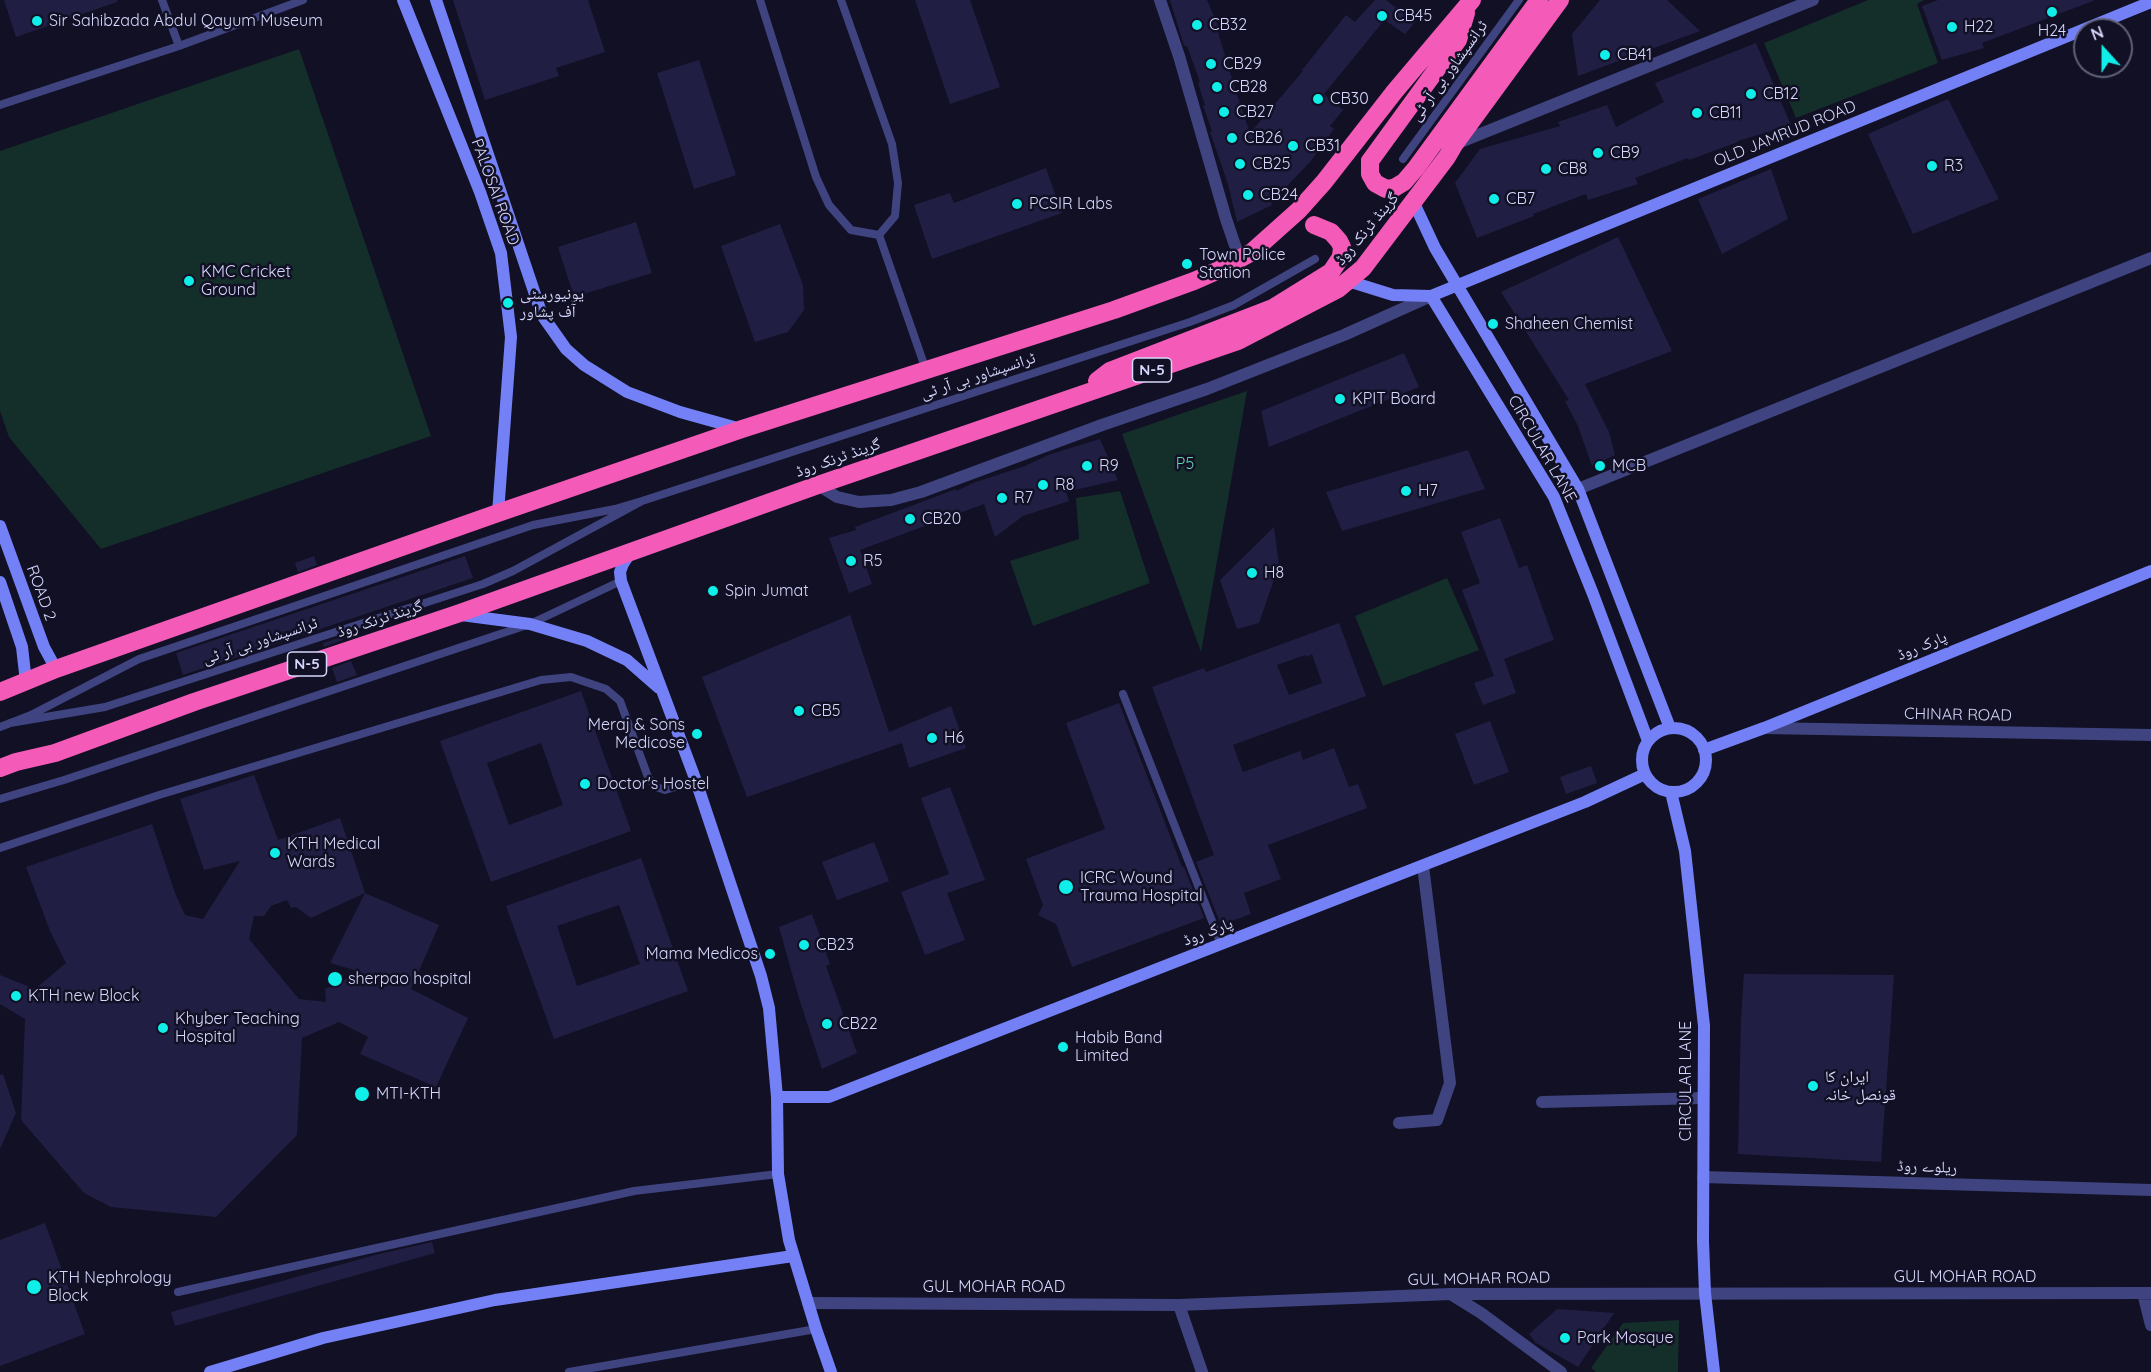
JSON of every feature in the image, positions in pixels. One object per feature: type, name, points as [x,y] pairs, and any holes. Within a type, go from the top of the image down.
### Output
[{"type":"highway","points":[[1471,2],[1458,40],[1370,161],[1370,174],[1375,183],[1386,189],[1394,188],[1404,182],[1416,168],[1539,0]]},
{"type":"highway","name":"گرینڈ ٹرنک روڈ","points":[[0,768],[55,753],[194,702],[457,614],[818,485],[1238,341],[1311,304],[1348,281],[1363,268],[1414,203],[1560,0]]},
{"type":"highway","points":[[0,692],[56,669],[498,513],[742,429],[927,371],[1194,281],[1240,260],[1277,230],[1324,182],[1395,91],[1471,2]]},
{"type":"highway","points":[[1080,394],[1110,371],[1273,308],[1331,272],[1341,257],[1340,241],[1331,232],[1314,225],[1277,230]]},
{"type":"street","name":"PALOSAI ROAD","points":[[403,0],[480,192],[501,253],[511,337],[498,513]]},
{"type":"street","points":[[436,0],[542,315],[566,349],[584,365],[627,392],[680,412],[742,429]]},
{"type":"street","points":[[1160,0],[1240,260]]},
{"type":"street","points":[[1454,145],[1813,0]]},
{"type":"street","name":"OLD JAMRUD ROAD","points":[[1431,296],[2151,2]]},
{"type":"street","points":[[480,192],[499,185]]},
{"type":"street","points":[[1414,203],[1435,248],[1578,489],[1670,728]]},
{"type":"street","points":[[1578,489],[2151,258]]},
{"type":"street","points":[[1348,281],[1393,295],[1431,296]]},
{"type":"street","points":[[818,485],[837,497],[859,502],[891,500],[921,492],[1102,425],[1208,389],[1344,335],[1431,296]]},
{"type":"street","name":"CIRCULAR LANE","points":[[1431,296],[1554,497],[1648,741]]},
{"type":"street","name":"ROAD 2","points":[[0,526],[44,647],[56,669]]},
{"type":"street","points":[[630,553],[623,564],[621,581],[696,781],[761,976],[769,1008],[777,1097],[778,1174],[793,1256],[831,1372]]},
{"type":"street","name":"پارک روڈ","points":[[1704,750],[1764,728],[2151,571]]},
{"type":"street","points":[[0,582],[22,647],[26,682]]},
{"type":"street","points":[[457,614],[530,624],[587,641],[627,660],[662,691]]},
{"type":"street","points":[[1670,728],[1684,730],[1693,735],[1704,750],[1705,766],[1699,780],[1686,789],[1671,792],[1656,786],[1645,774],[1642,759],[1648,741],[1670,728]]},
{"type":"street","name":"CHINAR ROAD","points":[[1764,728],[2151,735]]},
{"type":"street","name":"پارک روڈ","points":[[777,1097],[829,1098],[1585,802],[1645,774]]},
{"type":"street","name":"CIRCULAR LANE","points":[[1671,792],[1685,851],[1703,1014],[1705,1293],[1714,1372]]},
{"type":"street","points":[[1399,1123],[1437,1120],[1450,1083],[1423,866]]},
{"type":"street","points":[[1542,1102],[1703,1098]]},
{"type":"street","name":"ریلوے روڈ","points":[[1703,1176],[2151,1190]]},
{"type":"street","points":[[210,1372],[323,1338],[495,1300],[793,1256]]},
{"type":"street","points":[[2147,1293],[2151,1325]]},
{"type":"street","name":"GUL MOHAR ROAD","points":[[808,1302],[1179,1305],[1450,1294],[2147,1293]]},
{"type":"street","points":[[1450,1294],[1481,1313],[1561,1372]]},
{"type":"street","points":[[1179,1305],[1203,1372]]},
{"type":"lane","points":[[162,0],[178,46]]},
{"type":"lane","points":[[0,105],[178,46],[303,0]]},
{"type":"lane","points":[[760,0],[816,177],[829,205],[851,230],[879,235]]},
{"type":"lane","points":[[841,0],[892,144],[898,183],[895,216],[879,235]]},
{"type":"lane","name":"ٹرانسپشاور بی آر ٹی","points":[[1403,159],[1519,0]]},
{"type":"lane","points":[[879,235],[927,371]]},
{"type":"lane","name":"ٹرانسپشاور بی آر ٹی","points":[[0,727],[139,659],[533,525],[615,509],[642,501],[1190,322],[1234,305],[1315,259]]},
{"type":"lane","name":"ٹرانسپشاور بی آر ٹی","points":[[10,723],[105,708],[483,584],[513,571],[642,501]]},
{"type":"lane","points":[[0,799],[530,624],[621,581]]},
{"type":"lane","points":[[0,848],[159,795],[541,680],[571,677],[606,689],[620,701],[648,777],[656,787],[665,790],[696,781]]},
{"type":"lane","points":[[1123,694],[1221,944]]},
{"type":"lane","points":[[178,1292],[634,1191],[778,1174]]},
{"type":"lane","points":[[569,1372],[816,1329]]},
{"type":"green space","points":[[1868,0],[1924,0],[1917,4],[1938,63],[1796,118],[1764,43]]},
{"type":"green space","name":"KMC Cricket Ground","points":[[299,49],[431,436],[101,549],[9,437],[0,411],[0,151]]},
{"type":"green space","name":"P5","points":[[1247,391],[1201,652],[1122,434]]},
{"type":"green space","points":[[1120,491],[1150,583],[1033,626],[1010,561],[1079,539],[1076,498]]},
{"type":"green space","points":[[1447,578],[1479,650],[1383,686],[1355,616]]},
{"type":"green space","points":[[1679,1320],[1678,1372],[1596,1372],[1591,1368],[1623,1323]]},
{"type":"building","name":"Sir Sahibzada Abdul Qayum Museum","points":[[4,0],[117,0],[117,2],[16,37]]},
{"type":"building","points":[[453,0],[588,0],[605,52],[556,68],[559,76],[485,100]]},
{"type":"building","points":[[915,0],[970,0],[1000,87],[950,104]]},
{"type":"building","points":[[1170,0],[1207,0],[1219,28],[1217,29],[1250,133],[1303,71],[1346,15],[1355,22],[1375,0],[1386,0],[1399,10],[1402,7],[1417,20],[1405,34],[1386,21],[1382,23],[1324,94],[1343,110],[1330,126],[1334,129],[1310,162],[1271,203],[1272,205],[1237,222],[1228,184],[1203,106],[1205,105],[1198,83],[1200,82],[1187,46],[1184,46]]},
{"type":"building","name":"CB41","points":[[1600,0],[1667,0],[1700,31],[1578,76],[1572,34]]},
{"type":"building","points":[[1938,0],[2093,1],[1982,43],[1984,48],[1942,60],[1922,6]]},
{"type":"building","points":[[1756,43],[1791,125],[1738,141],[1635,178],[1638,184],[1588,200],[1586,194],[1477,238],[1455,183],[1480,149],[1560,126],[1558,122],[1607,105],[1616,127],[1664,102],[1655,83]]},
{"type":"building","points":[[699,60],[736,175],[694,189],[657,73]]},
{"type":"building","name":"R3","points":[[1948,99],[1999,199],[1913,234],[1868,134]]},
{"type":"building","points":[[1046,168],[1062,213],[932,259],[914,205],[950,193],[954,203]]},
{"type":"building","points":[[1771,169],[1788,219],[1722,254],[1698,199]]},
{"type":"building","points":[[636,222],[652,273],[574,297],[558,247]]},
{"type":"building","points":[[780,224],[803,285],[804,310],[788,332],[755,342],[721,246]]},
{"type":"building","points":[[1618,237],[1672,351],[1585,384],[1609,432],[1615,455],[1592,466],[1578,426],[1565,401],[1569,400],[1501,292]]},
{"type":"building","name":"KPIT Board","points":[[1404,353],[1419,387],[1269,447],[1261,411]]},
{"type":"building","points":[[1100,439],[1118,480],[1066,492],[1069,501],[1023,516],[995,537],[984,504],[860,550],[872,584],[849,593],[829,538],[856,530],[855,527],[956,489],[957,491],[973,483],[1025,466],[1048,455]]},
{"type":"building","name":"H7","points":[[1468,450],[1485,489],[1342,531],[1326,492]]},
{"type":"building","points":[[1500,518],[1519,568],[1527,565],[1554,640],[1504,659],[1516,693],[1483,705],[1474,683],[1494,676],[1462,590],[1480,583],[1461,532]]},
{"type":"building","name":"H8","points":[[1274,527],[1279,565],[1259,623],[1237,629],[1220,580]]},
{"type":"building","points":[[314,556],[317,565],[298,572],[295,563]]},
{"type":"building","points":[[465,556],[473,578],[183,675],[176,653]]},
{"type":"building","name":"CB5","points":[[850,615],[889,732],[951,706],[966,748],[909,768],[902,743],[747,797],[702,677]]},
{"type":"building","points":[[1339,623],[1366,696],[1233,745],[1243,772],[1300,751],[1303,760],[1334,748],[1349,787],[1358,784],[1367,808],[1268,845],[1281,879],[1244,893],[1251,914],[1221,925],[1196,862],[1214,855],[1152,687],[1204,668],[1206,672]],"holes":[[[1312,654],[1322,683],[1289,695],[1277,665]]]},
{"type":"building","points":[[342,637],[343,640],[324,647],[323,643]]},
{"type":"building","points":[[351,661],[357,675],[337,682],[332,668]]},
{"type":"building","name":"Doctor's Hostel","points":[[581,691],[631,831],[491,882],[440,741]],"holes":[[[541,743],[563,805],[509,825],[487,763]]]},
{"type":"building","points":[[1119,703],[1204,918],[1072,967],[1056,924],[1038,915],[1043,905],[1026,859],[1105,829],[1066,723]]},
{"type":"building","points":[[1490,721],[1509,772],[1474,785],[1455,734]]},
{"type":"building","points":[[1591,766],[1597,783],[1566,794],[1560,777]]},
{"type":"building","name":"Khyber Teaching Hospital","points":[[254,775],[278,840],[340,818],[365,893],[439,925],[411,989],[468,1018],[436,1087],[360,1054],[368,1037],[339,1022],[302,1038],[297,1135],[216,1217],[111,1207],[84,1193],[21,1120],[25,1019],[0,1004],[0,975],[35,989],[66,963],[50,931],[26,867],[152,824],[175,893],[185,915],[203,919],[240,861],[204,870],[180,799]],"holes":[[[365,893],[330,963],[361,972],[325,989],[326,1002],[299,999],[249,939],[254,916],[264,916],[271,906],[287,900],[291,908],[296,907],[311,918]]]},
{"type":"building","points":[[950,787],[985,880],[947,893],[965,940],[925,955],[901,892],[949,874],[921,798]]},
{"type":"building","points":[[874,842],[889,881],[837,900],[822,862]]},
{"type":"building","points":[[641,858],[688,991],[554,1039],[506,906]],"holes":[[[619,905],[640,964],[577,986],[557,926]]]},
{"type":"building","points":[[812,914],[830,964],[826,966],[857,1053],[822,1069],[779,927]]},
{"type":"building","name":"ایران کا قونصل خانہ","points":[[1744,974],[1894,975],[1881,1162],[1738,1154]]},
{"type":"building","points":[[3,1074],[16,1113],[0,1149],[0,1075]]},
{"type":"building","name":"KTH Nephrology Block","points":[[45,1223],[85,1334],[0,1366],[0,1240]]},
{"type":"building","points":[[432,1242],[435,1253],[175,1326],[171,1312],[375,1255]]},
{"type":"building","name":"Park Mosque","points":[[1557,1309],[1614,1313],[1578,1367],[1536,1343],[1529,1334]]},
{"type":"place","name":"H24","points":[[2052,12]]},
{"type":"place","name":"CB45","points":[[1382,16]]},
{"type":"place","name":"Sir Sahibzada Abdul Qayum Museum","points":[[37,21]]},
{"type":"place","name":"CB32","points":[[1197,25]]},
{"type":"place","name":"H22","points":[[1952,27]]},
{"type":"place","name":"CB41","points":[[1605,55]]},
{"type":"place","name":"CB29","points":[[1211,64]]},
{"type":"place","name":"CB28","points":[[1217,87]]},
{"type":"place","name":"CB12","points":[[1751,94]]},
{"type":"place","name":"CB30","points":[[1318,99]]},
{"type":"place","name":"CB27","points":[[1224,112]]},
{"type":"place","name":"CB11","points":[[1697,113]]},
{"type":"place","name":"CB26","points":[[1232,138]]},
{"type":"place","name":"CB31","points":[[1293,146]]},
{"type":"place","name":"CB9","points":[[1598,153]]},
{"type":"place","name":"CB25","points":[[1240,164]]},
{"type":"place","name":"R3","points":[[1932,166]]},
{"type":"place","name":"CB8","points":[[1546,169]]},
{"type":"place","name":"CB24","points":[[1248,195]]},
{"type":"place","name":"CB7","points":[[1494,199]]},
{"type":"place","name":"PCSIR Labs","points":[[1017,204]]},
{"type":"place","name":"Town Police Station","points":[[1187,264]]},
{"type":"place","name":"KMC Cricket Ground","points":[[189,281]]},
{"type":"place","name":"یونیورسٹی آف پشاور","points":[[508,303]]},
{"type":"place","name":"Shaheen Chemist","points":[[1493,324]]},
{"type":"place","name":"KPIT Board","points":[[1340,399]]},
{"type":"place","name":"R9","points":[[1087,466]]},
{"type":"place","name":"MCB","points":[[1600,466]]},
{"type":"place","name":"R8","points":[[1043,485]]},
{"type":"place","name":"H7","points":[[1406,491]]},
{"type":"place","name":"R7","points":[[1002,498]]},
{"type":"place","name":"CB20","points":[[910,519]]},
{"type":"place","name":"R5","points":[[851,561]]},
{"type":"place","name":"H8","points":[[1252,573]]},
{"type":"place","name":"Spin Jumat","points":[[713,591]]},
{"type":"place","name":"CB5","points":[[799,711]]},
{"type":"place","name":"Meraj & Sons Medicose","points":[[697,734]]},
{"type":"place","name":"H6","points":[[932,738]]},
{"type":"place","name":"Doctor's Hostel","points":[[585,784]]},
{"type":"place","name":"KTH Medical Wards","points":[[275,853]]},
{"type":"place","name":"ICRC Wound Trauma Hospital","points":[[1066,887]]},
{"type":"place","name":"CB23","points":[[804,945]]},
{"type":"place","name":"Mama Medicos","points":[[770,954]]},
{"type":"place","name":"sherpao hospital","points":[[335,979]]},
{"type":"place","name":"KTH new Block","points":[[16,996]]},
{"type":"place","name":"CB22","points":[[827,1024]]},
{"type":"place","name":"Khyber Teaching Hospital","points":[[163,1028]]},
{"type":"place","name":"Habib Band Limited","points":[[1063,1047]]},
{"type":"place","name":"ایران کا قونصل خانہ","points":[[1813,1086]]},
{"type":"place","name":"MTI-KTH","points":[[362,1094]]},
{"type":"place","name":"KTH Nephrology Block","points":[[34,1287]]},
{"type":"place","name":"Park Mosque","points":[[1565,1338]]}]
